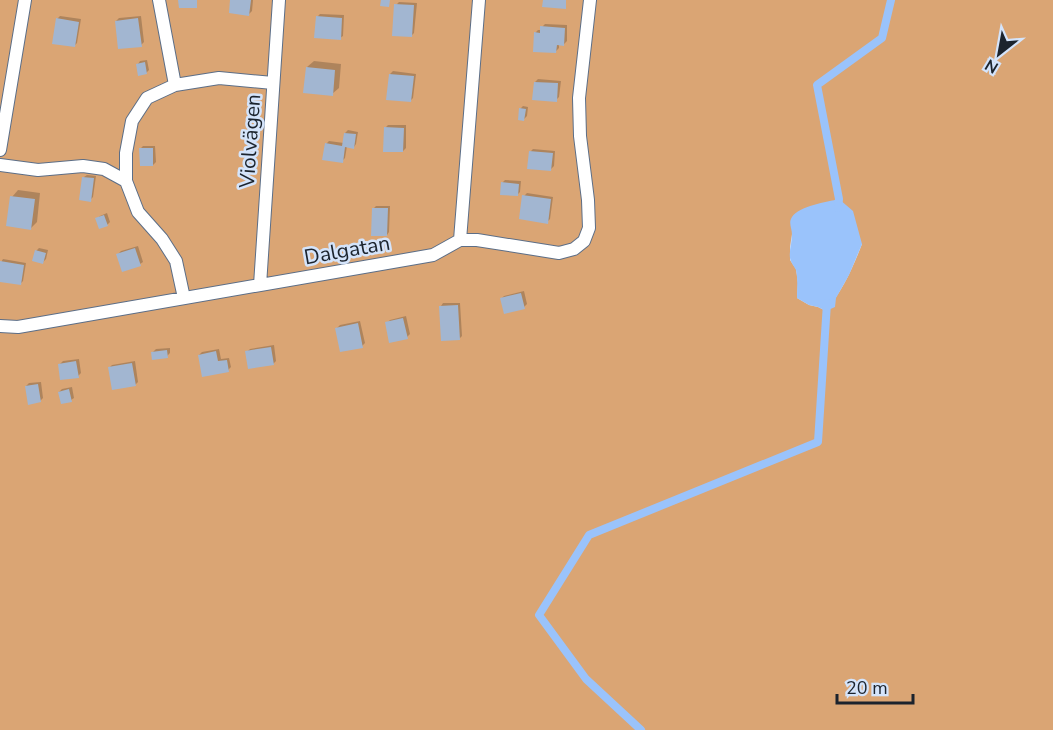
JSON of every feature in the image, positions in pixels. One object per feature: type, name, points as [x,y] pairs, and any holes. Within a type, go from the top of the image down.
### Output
[{"type":"lane","points":[[0,150],[25,0]]},
{"type":"lane","points":[[159,0],[175,85]]},
{"type":"lane","name":"Violvägen","points":[[260,285],[279,0]]},
{"type":"lane","points":[[479,0],[460,240],[477,240],[559,253],[574,249],[584,241],[589,228],[580,136],[579,98],[590,0]]},
{"type":"lane","points":[[184,298],[176,261],[162,239],[138,212],[126,181],[126,153],[132,121],[147,98],[175,85],[219,78],[273,83]]},
{"type":"lane","points":[[0,165],[38,170],[83,166],[104,169],[126,181]]},
{"type":"lane","name":"Dalgatan","points":[[0,326],[18,327],[433,255],[460,240]]},
{"type":"shaded area","points":[[0,0],[1053,0],[1053,730],[0,730]],"holes":[[[792,234],[862,244],[847,279],[826,311],[797,298],[796,269],[790,260]]]},
{"type":"water","points":[[839,199],[853,211],[862,244],[836,298],[835,307],[826,311],[797,298],[797,273],[790,258],[792,235],[790,221],[801,210]]},
{"type":"building","points":[[178,0],[197,0],[197,8],[179,8]]},
{"type":"building","points":[[230,0],[251,0],[249,16],[229,13]]},
{"type":"building","points":[[381,0],[390,0],[389,7],[380,6]]},
{"type":"building","points":[[543,0],[566,0],[566,9],[542,7]]},
{"type":"building","points":[[394,4],[414,5],[412,37],[392,36]]},
{"type":"building","points":[[316,16],[342,18],[341,40],[314,38]]},
{"type":"building","points":[[56,18],[79,22],[75,47],[52,44]]},
{"type":"building","points":[[138,18],[142,47],[118,49],[115,21]]},
{"type":"building","points":[[540,26],[565,28],[564,46],[557,45],[556,53],[533,52],[534,32],[540,33]]},
{"type":"building","points":[[145,62],[147,74],[138,76],[136,64]]},
{"type":"building","points":[[306,67],[335,70],[333,96],[303,93]]},
{"type":"building","points":[[389,74],[414,76],[411,102],[386,100]]},
{"type":"building","points":[[534,82],[558,83],[557,102],[532,100]]},
{"type":"building","points":[[519,108],[526,109],[524,121],[518,120]]},
{"type":"building","points":[[384,127],[404,128],[403,152],[383,152]]},
{"type":"building","points":[[344,133],[356,134],[354,149],[345,147],[343,163],[322,160],[325,143],[342,146]]},
{"type":"building","points":[[139,148],[153,148],[153,166],[140,166]]},
{"type":"building","points":[[529,151],[553,153],[551,171],[527,169]]},
{"type":"building","points":[[82,177],[94,178],[91,202],[79,200]]},
{"type":"building","points":[[501,182],[519,184],[518,196],[500,195]]},
{"type":"building","points":[[522,195],[551,199],[548,224],[519,219]]},
{"type":"building","points":[[10,196],[35,199],[31,230],[6,226]]},
{"type":"building","points":[[372,208],[388,208],[387,236],[371,236]]},
{"type":"building","points":[[104,215],[108,226],[99,229],[95,218]]},
{"type":"building","points":[[135,248],[141,266],[122,272],[116,254]]},
{"type":"building","points":[[35,250],[46,253],[43,264],[32,261]]},
{"type":"building","points":[[0,261],[24,265],[21,285],[0,282]]},
{"type":"building","points":[[521,293],[525,309],[504,314],[500,298]]},
{"type":"building","points":[[458,305],[460,340],[441,341],[439,306]]},
{"type":"building","points":[[403,318],[408,339],[389,343],[385,322]]},
{"type":"building","points":[[358,323],[363,348],[340,352],[335,328]]},
{"type":"building","points":[[271,347],[274,365],[248,369],[245,351]]},
{"type":"building","points":[[167,350],[168,358],[152,360],[151,352]]},
{"type":"building","points":[[216,351],[218,361],[227,360],[229,372],[202,377],[198,355]]},
{"type":"building","points":[[76,361],[79,378],[60,380],[58,364]]},
{"type":"building","points":[[132,363],[136,386],[112,390],[108,367]]},
{"type":"building","points":[[38,384],[41,402],[28,405],[25,386]]},
{"type":"building","points":[[69,389],[72,402],[61,404],[58,392]]},
{"type":"waterway","points":[[838,208],[839,199],[817,85],[882,38],[891,0]]},
{"type":"waterway","points":[[641,730],[586,679],[539,615],[589,535],[818,442],[827,303]]}]
